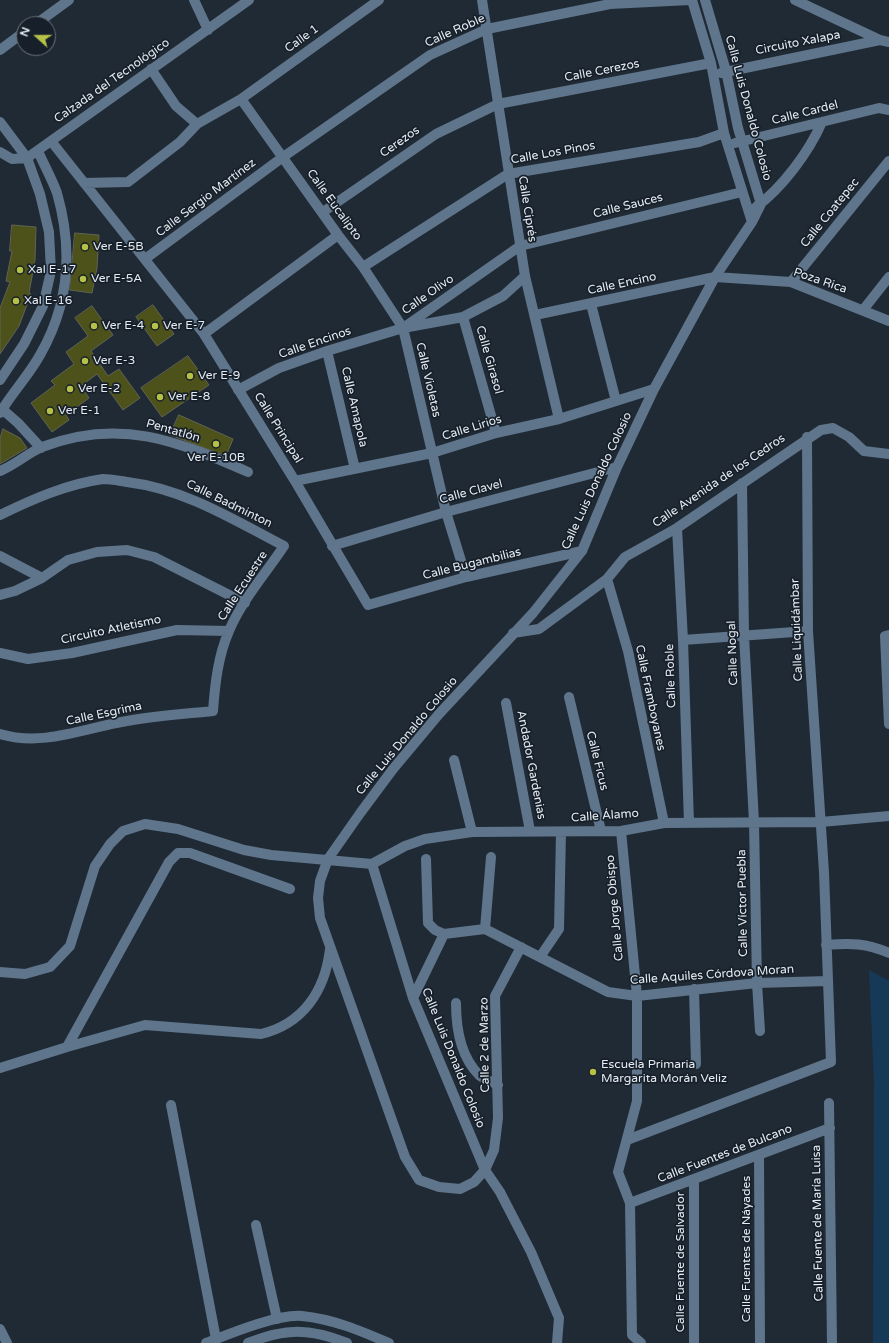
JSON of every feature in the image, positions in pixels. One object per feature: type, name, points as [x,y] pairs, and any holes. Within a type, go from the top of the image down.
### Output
[{"type":"street","points":[[47,16],[69,0]]},
{"type":"street","points":[[194,0],[208,30]]},
{"type":"street","name":"Calzada del Tecnológico","points":[[28,158],[249,0]]},
{"type":"street","name":"Calle 1","points":[[84,182],[128,182],[180,142],[197,124],[241,99],[379,0]]},
{"type":"street","name":"Calle Ciprés","points":[[482,0],[525,276],[559,419]]},
{"type":"street","name":"Calle Roble","points":[[283,157],[430,55],[487,29],[610,4],[691,0]]},
{"type":"street","name":"Calle Luis Donaldo Colosio","points":[[330,947],[320,918],[318,898],[320,881],[328,859],[393,768],[439,714],[533,612],[582,550],[617,467],[654,390],[714,277],[751,217],[727,145],[711,64],[691,0]]},
{"type":"street","name":"Calle Luis Donaldo Colosio","points":[[705,0],[726,71],[742,142],[761,204]]},
{"type":"street","points":[[795,0],[885,41]]},
{"type":"street","points":[[0,50],[16,38]]},
{"type":"street","name":"Circuito Xalapa","points":[[713,75],[726,71],[885,41]]},
{"type":"street","name":"Calle Cerezos","points":[[498,104],[711,64]]},
{"type":"street","points":[[152,69],[176,106],[197,124]]},
{"type":"street","name":"Calle Eucalipto","points":[[241,99],[338,235],[363,267],[403,328]]},
{"type":"street","name":"Cerezos","points":[[323,212],[436,134],[498,104]]},
{"type":"street","name":"Calle Cardel","points":[[727,145],[879,108],[889,110]]},
{"type":"street","points":[[0,122],[28,158],[40,194],[49,232],[50,271],[42,306],[24,344],[0,380]]},
{"type":"street","points":[[751,217],[761,204],[776,191],[814,138],[822,122]]},
{"type":"street","name":"Calle Los Pinos","points":[[363,267],[508,174],[699,142],[724,133]]},
{"type":"street","name":"Calle Principal","points":[[51,141],[204,334],[295,481],[368,605]]},
{"type":"street","points":[[38,151],[56,192],[65,227],[68,258],[64,294],[55,323],[40,355],[1,411],[18,422],[41,448]]},
{"type":"street","points":[[0,152],[12,159],[28,158]]},
{"type":"street","name":"Calle Sergio Martínez","points":[[145,260],[283,157]]},
{"type":"street","name":"Calle Coatepec","points":[[791,282],[889,161]]},
{"type":"street","name":"Calle Sauces","points":[[520,246],[742,192]]},
{"type":"street","points":[[204,334],[338,235]]},
{"type":"street","name":"Calle Olivo","points":[[403,328],[520,246]]},
{"type":"street","name":"Calle Olivo","points":[[403,328],[463,317],[504,296],[525,276]]},
{"type":"street","name":"Poza Rica","points":[[714,277],[791,282],[889,320]]},
{"type":"street","name":"Calle Encino","points":[[535,315],[714,277]]},
{"type":"street","points":[[863,310],[889,277]]},
{"type":"street","points":[[591,304],[616,401]]},
{"type":"street","name":"Calle Girasol","points":[[463,317],[496,433]]},
{"type":"street","name":"Calle Encinos","points":[[238,390],[279,368],[327,351],[403,328]]},
{"type":"street","name":"Calle Violetas","points":[[403,328],[446,512],[466,577]]},
{"type":"street","name":"Calle Amapola","points":[[327,351],[355,469]]},
{"type":"street","name":"Calle Lirios","points":[[295,481],[432,454],[496,433],[559,419],[654,390]]},
{"type":"street","name":"Calle Avenida de los Cedros","points":[[513,633],[539,629],[607,579],[624,557],[677,528],[807,438],[821,430],[833,428],[849,437],[864,451],[889,454]]},
{"type":"street","name":"Pentatlón","points":[[0,471],[41,448],[72,437],[100,433],[132,433],[158,438],[186,446],[248,472]]},
{"type":"street","name":"Calle Liquidámbar","points":[[627,1140],[831,1062],[821,822],[808,632],[807,438]]},
{"type":"street","name":"Calle Clavel","points":[[332,546],[446,512],[617,467]]},
{"type":"street","name":"Calle Badminton","points":[[0,514],[68,486],[105,479],[169,490],[189,497],[284,546]]},
{"type":"street","name":"Calle Nogal","points":[[742,483],[744,635],[754,822]]},
{"type":"street","name":"Calle Roble","points":[[677,528],[690,823]]},
{"type":"street","name":"Calle Ecuestre","points":[[213,711],[216,676],[229,631],[245,603],[284,546]]},
{"type":"street","points":[[0,595],[15,591],[42,578],[68,560],[97,552],[127,550],[154,557],[245,603]]},
{"type":"street","name":"Calle Bugambilias","points":[[368,605],[466,577],[582,550]]},
{"type":"street","points":[[0,556],[42,578]]},
{"type":"street","name":"Calle Framboyanes","points":[[607,579],[628,651],[664,823]]},
{"type":"street","name":"Circuito Atletismo","points":[[0,653],[28,659],[72,653],[177,630],[229,631]]},
{"type":"street","points":[[683,640],[808,632]]},
{"type":"street","points":[[889,635],[885,636],[889,724]]},
{"type":"street","name":"Calle Ficus","points":[[569,697],[601,830]]},
{"type":"street","name":"Andador Gardenias","points":[[506,703],[530,831]]},
{"type":"street","name":"Calle Esgrima","points":[[0,734],[11,737],[52,738],[125,721],[213,711]]},
{"type":"street","points":[[454,760],[472,832]]},
{"type":"street","name":"Calle Álamo","points":[[372,864],[405,846],[425,839],[472,832],[621,831],[664,823],[821,822],[889,816]]},
{"type":"street","name":"Calle Víctor Puebla","points":[[754,822],[757,983],[760,1031]]},
{"type":"street","points":[[0,972],[25,974],[50,967],[70,946],[95,866],[110,844],[123,831],[137,826],[145,824],[178,829],[244,850],[271,855],[372,864]]},
{"type":"street","name":"Calle Jorge Obispo","points":[[621,831],[636,996],[637,1101],[618,1172],[630,1203]]},
{"type":"street","points":[[540,957],[559,929],[561,832]]},
{"type":"street","points":[[67,1047],[169,862],[178,853],[190,853],[290,889]]},
{"type":"street","points":[[426,859],[428,923],[435,930],[444,934],[485,929],[491,857]]},
{"type":"street","name":"Calle Luis Donaldo Colosio","points":[[372,864],[413,998],[484,1170],[500,1192],[531,1252],[559,1318],[557,1343]]},
{"type":"street","name":"Calle Aquiles Córdova Moran","points":[[485,929],[521,946],[608,992],[636,996],[757,983],[828,981]]},
{"type":"street","points":[[413,998],[444,934]]},
{"type":"street","points":[[826,945],[850,943],[870,945],[889,953]]},
{"type":"street","name":"Calle 2 de Marzo","points":[[330,947],[405,1157],[419,1180],[439,1187],[460,1189],[474,1182],[484,1170],[494,1150],[498,1118],[495,996],[521,946]]},
{"type":"street","points":[[0,1068],[145,1025],[261,1034],[277,1030],[296,1019],[309,1004],[321,985],[326,972],[330,947]]},
{"type":"street","points":[[694,990],[696,1064]]},
{"type":"street","points":[[456,1003],[458,1036],[468,1060],[480,1076],[498,1085]]},
{"type":"street","name":"Calle Fuente de María Luisa","points":[[829,1103],[832,1343]]},
{"type":"street","points":[[171,1105],[216,1339]]},
{"type":"street","name":"Calle Fuentes de Bulcano","points":[[630,1203],[759,1156],[830,1128]]},
{"type":"street","name":"Calle Fuentes de Náyades","points":[[759,1156],[760,1343]]},
{"type":"street","name":"Calle Fuente de Salvador","points":[[694,1180],[694,1343]]},
{"type":"street","points":[[630,1203],[632,1335],[641,1343]]},
{"type":"street","points":[[256,1225],[277,1319]]},
{"type":"street","points":[[206,1343],[277,1319],[301,1316],[334,1321],[389,1343]]},
{"type":"street","points":[[0,1329],[6,1343]]},
{"type":"street","points":[[248,1343],[273,1334],[303,1331],[332,1337],[347,1343]]},
{"type":"shaded area","points":[[869,970],[889,981],[889,1343],[873,1343],[874,1081]]},
{"type":"building","points":[[12,225],[36,227],[35,260],[29,293],[31,294],[19,326],[0,354],[0,308],[10,282],[6,281],[12,251],[10,251]]},
{"type":"building","points":[[75,233],[99,235],[97,268],[92,293],[70,290]]},
{"type":"building","name":"Ver E-7","points":[[153,305],[174,334],[157,346],[136,317]]},
{"type":"building","points":[[92,306],[113,335],[91,351],[108,376],[119,369],[140,398],[123,410],[97,374],[81,386],[89,398],[66,415],[69,420],[52,432],[31,403],[55,385],[51,381],[74,364],[66,352],[88,336],[75,318]]},
{"type":"building","points":[[188,356],[209,385],[162,417],[141,388]]},
{"type":"building","points":[[179,415],[233,439],[226,456],[170,435]]},
{"type":"building","points":[[3,429],[20,438],[27,448],[0,464],[0,439]]},
{"type":"place","name":"Ver E-5B","points":[[85,247]]},
{"type":"place","name":"Xal E-17","points":[[20,270]]},
{"type":"place","name":"Ver E-5A","points":[[83,279]]},
{"type":"place","name":"Xal E-16","points":[[16,301]]},
{"type":"place","name":"Ver E-4","points":[[94,326]]},
{"type":"place","name":"Ver E-7","points":[[155,326]]},
{"type":"place","name":"Ver E-3","points":[[85,361]]},
{"type":"place","name":"Ver E-9","points":[[190,376]]},
{"type":"place","name":"Ver E-2","points":[[70,389]]},
{"type":"place","name":"Ver E-8","points":[[160,397]]},
{"type":"place","name":"Ver E-1","points":[[50,411]]},
{"type":"place","name":"Ver E-10B","points":[[216,444]]},
{"type":"place","name":"Escuela Primaria Margarita Morán Veliz","points":[[593,1072]]}]
